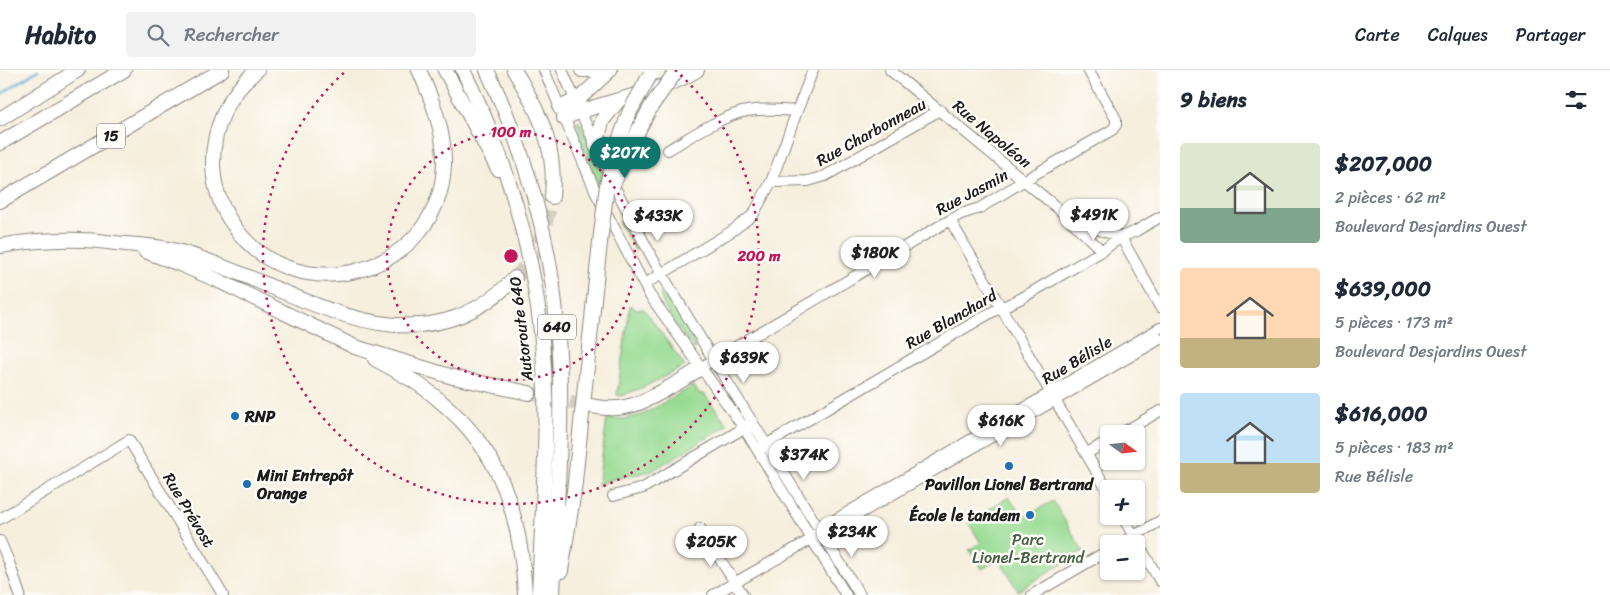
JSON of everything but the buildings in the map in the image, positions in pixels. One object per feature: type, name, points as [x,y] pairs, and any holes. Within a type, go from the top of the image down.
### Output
[{"type":"highway","points":[[56,83],[72,70]]},
{"type":"highway","points":[[0,119],[78,70]]},
{"type":"highway","points":[[0,143],[124,70]]},
{"type":"highway","name":"15","points":[[0,201],[222,70]]},
{"type":"highway","points":[[257,70],[233,96],[218,128],[214,146],[213,165],[215,183],[221,203],[240,235],[260,254],[293,270],[310,274],[329,275],[358,271],[375,265],[391,256],[417,234],[435,205],[444,173],[443,146],[434,108],[419,70]]},
{"type":"highway","points":[[444,70],[516,202]]},
{"type":"highway","name":"Autoroute 640","points":[[463,70],[492,135],[516,202],[533,279],[544,362],[545,434],[539,595]]},
{"type":"highway","name":"Autoroute 640","points":[[487,70],[512,128],[530,182],[548,256],[555,305],[560,410],[553,595]]},
{"type":"highway","points":[[514,70],[535,107],[547,138],[553,173],[552,197]]},
{"type":"highway","points":[[582,70],[596,70]]},
{"type":"highway","points":[[579,106],[610,70]]},
{"type":"highway","points":[[605,200],[652,105],[677,70]]},
{"type":"highway","points":[[562,113],[579,106],[618,101],[669,85],[697,70]]},
{"type":"highway","points":[[558,595],[574,491],[609,174],[630,111],[652,72]]},
{"type":"highway","points":[[596,146],[602,121],[618,101]]},
{"type":"highway","points":[[0,246],[29,242],[70,240],[149,246],[182,252],[346,315],[371,322],[398,326],[434,324],[466,314],[490,301],[515,278]]},
{"type":"highway","points":[[123,244],[199,272],[355,347],[413,381],[439,399],[463,422],[486,452],[505,486],[516,520],[525,595]]},
{"type":"highway","points":[[355,347],[454,377],[529,393]]},
{"type":"highway","points":[[591,406],[618,409],[639,404],[692,375],[700,368]]},
{"type":"street","points":[[544,70],[597,195],[659,309],[744,428],[846,595]]},
{"type":"street","points":[[562,70],[620,197],[662,274],[860,595]]},
{"type":"street","points":[[645,284],[732,231],[753,214],[771,182],[796,111],[813,70]]},
{"type":"street","name":"Rue Napoléon","points":[[890,70],[1025,180],[1074,222],[1102,251]]},
{"type":"street","name":"Rue Jasmin","points":[[700,368],[950,220],[980,208],[1112,130],[1116,125],[1116,118],[1088,70]]},
{"type":"street","points":[[668,150],[719,120],[743,112],[767,110],[796,111]]},
{"type":"street","name":"Rue Charbonneau","points":[[771,182],[808,181],[825,176],[940,110]]},
{"type":"street","name":"Rue Blanchard","points":[[757,450],[1000,308],[1022,298],[1102,251],[1121,237],[1136,231],[1160,217]]},
{"type":"street","points":[[950,220],[1101,480]]},
{"type":"street","name":"Rue Napoléon","points":[[1074,222],[1121,237]]},
{"type":"street","points":[[1121,237],[1160,307]]},
{"type":"street","name":"Rue Bélisle","points":[[1052,398],[1160,328]]},
{"type":"street","name":"Rue Bélisle","points":[[713,595],[812,539],[821,533],[825,526],[1160,339]]},
{"type":"street","points":[[1136,425],[1160,411]]},
{"type":"street","points":[[614,496],[643,488],[753,422]]},
{"type":"street","name":"Rue Prévost","points":[[0,519],[129,440],[223,595]]},
{"type":"street","points":[[1086,454],[1100,445]]},
{"type":"street","points":[[1136,535],[1160,520]]},
{"type":"street","points":[[700,528],[743,595]]},
{"type":"street","points":[[0,542],[20,595]]},
{"type":"street","points":[[1032,595],[1100,555]]},
{"type":"street","points":[[1145,555],[1160,581]]},
{"type":"green space","points":[[577,121],[579,121],[603,173],[599,186],[580,139]]},
{"type":"green space","points":[[625,219],[637,249],[635,250],[619,222]]},
{"type":"green space","points":[[661,288],[665,289],[683,320],[692,337],[695,350],[667,311],[663,303]]},
{"type":"green space","points":[[630,305],[636,309],[644,309],[685,366],[646,386],[621,396],[617,395]]},
{"type":"green space","points":[[693,386],[700,394],[704,394],[728,425],[652,471],[610,480],[598,486],[607,418],[623,419],[642,415]]},
{"type":"green space","name":"Parc Lionel-Bertrand","points":[[1009,497],[1023,518],[1053,501],[1083,551],[1018,591],[999,559],[982,569],[969,550],[981,543],[968,522]]},
{"type":"waterway","points":[[0,95],[38,70]]},
{"type":"tunnel","points":[[515,278],[529,260],[540,240],[552,197]]},
{"type":"tunnel","points":[[529,393],[591,406]]},
{"type":"place","name":"RNP","points":[[235,416]]},
{"type":"place","name":"Pavillon Lionel Bertrand","points":[[1009,466]]},
{"type":"place","name":"Mini Entrepôt Orange","points":[[247,484]]},
{"type":"place","name":"École le tandem","points":[[1030,515]]}]
